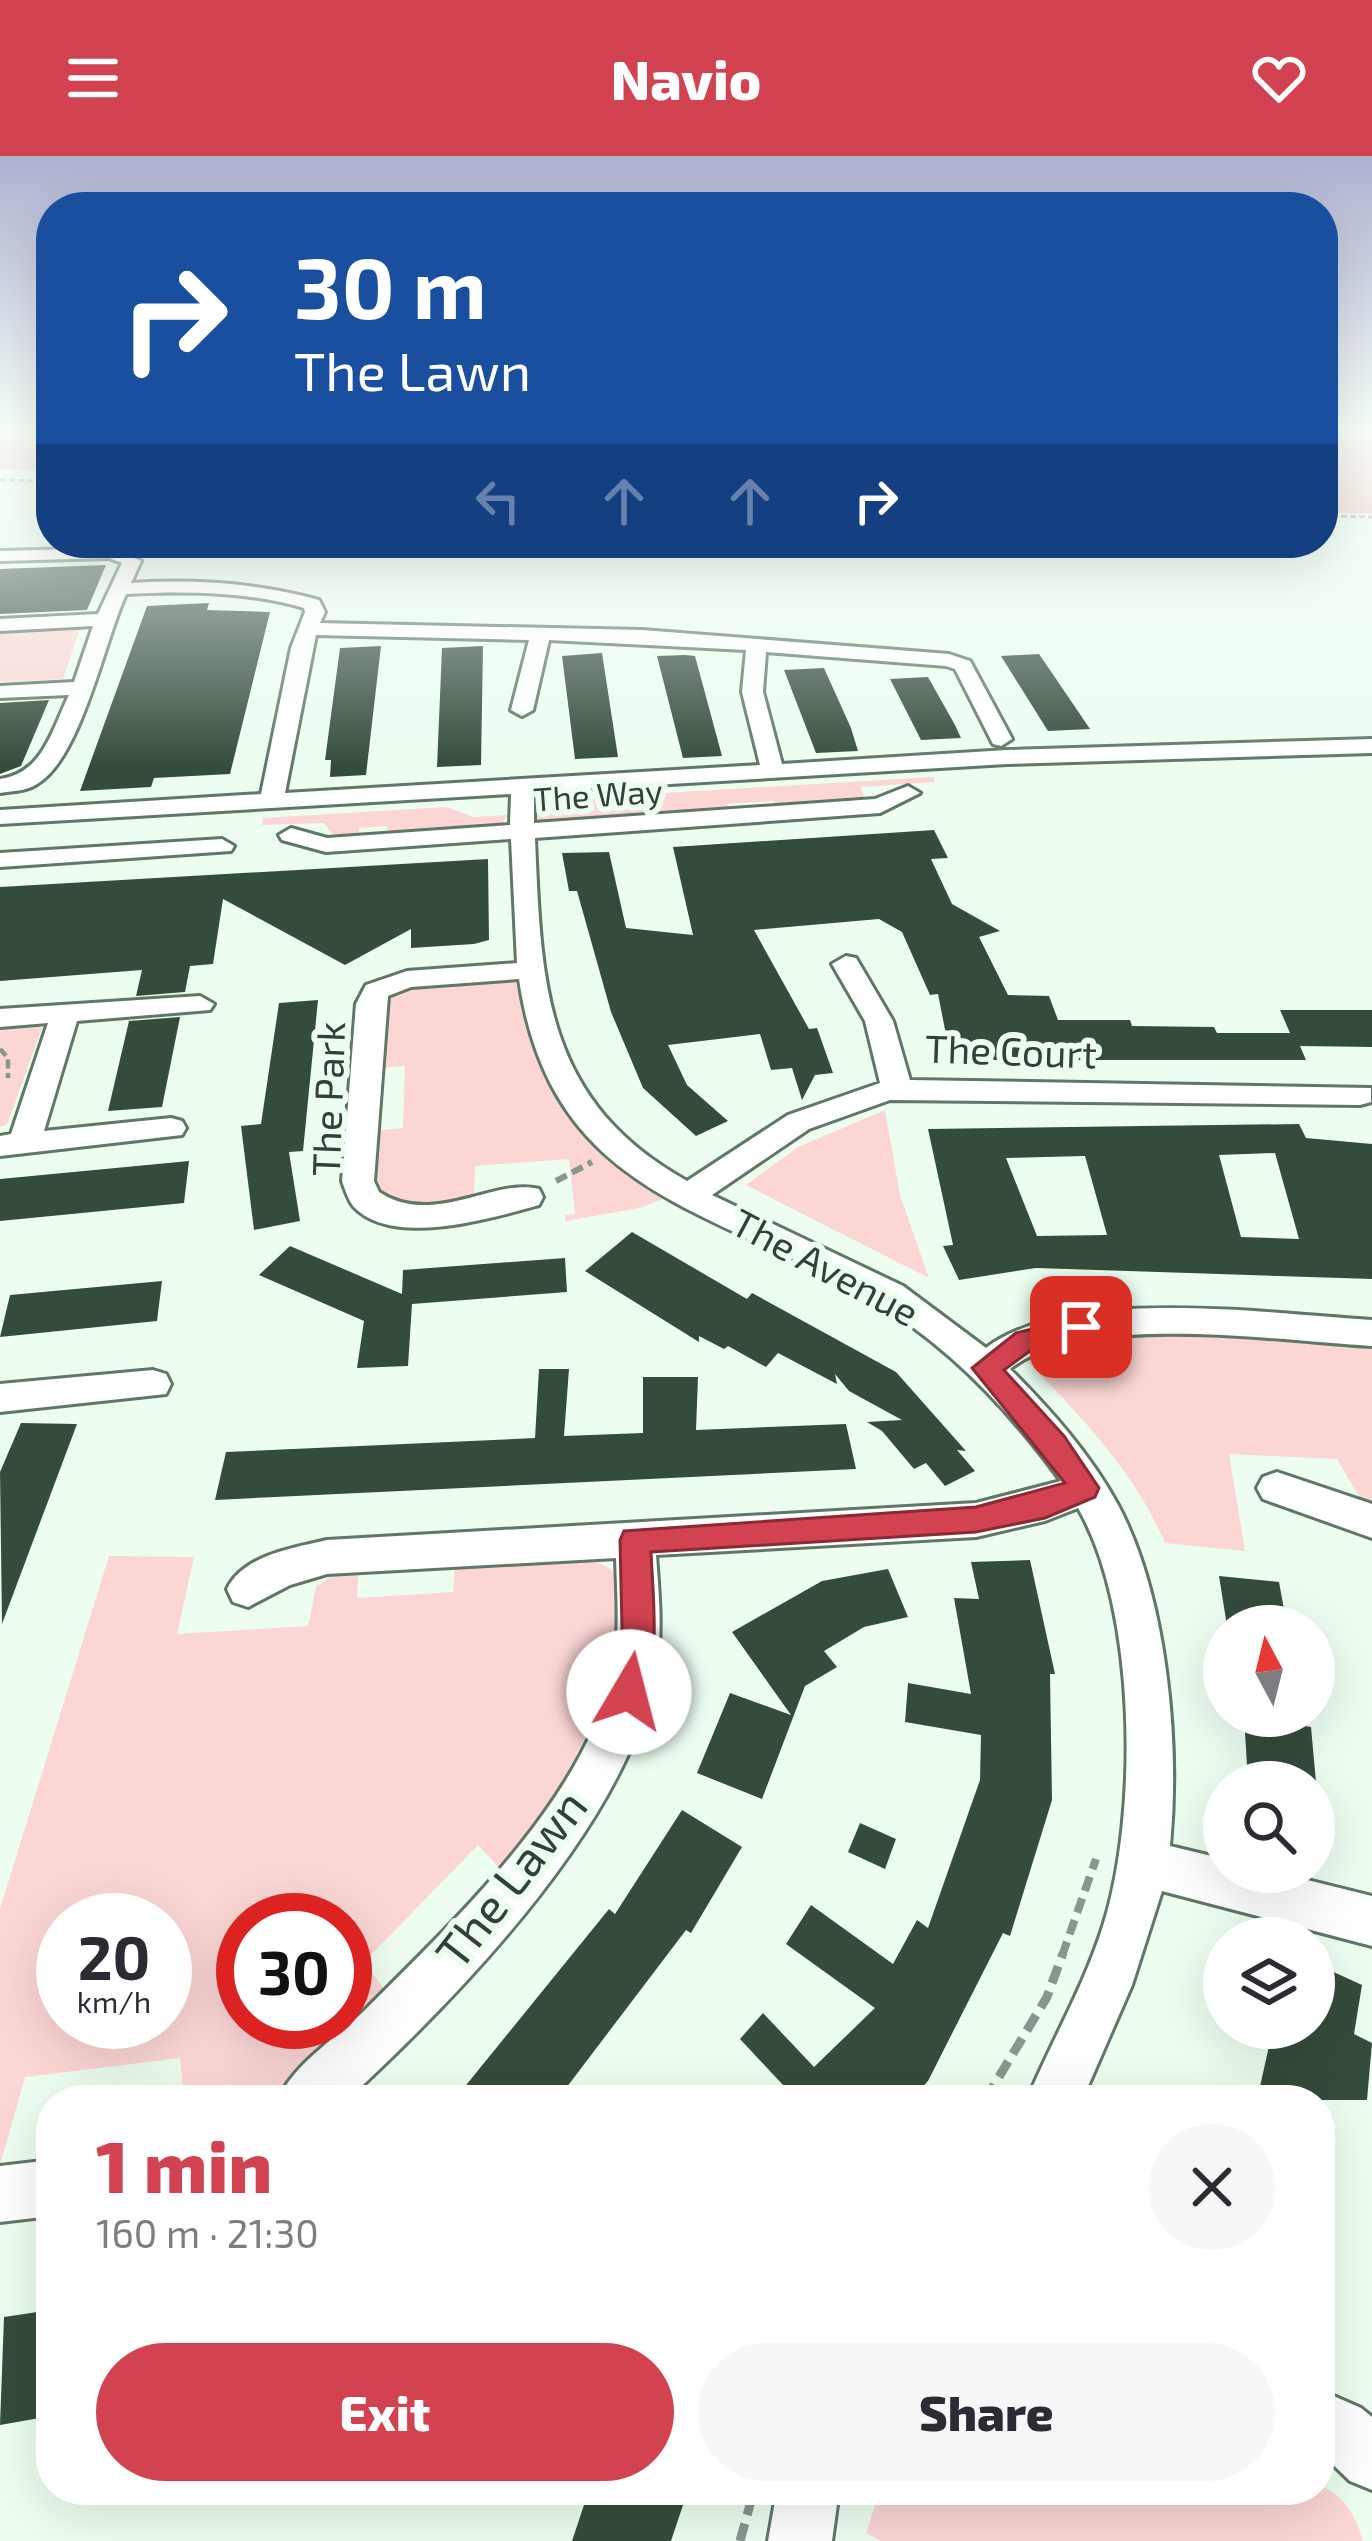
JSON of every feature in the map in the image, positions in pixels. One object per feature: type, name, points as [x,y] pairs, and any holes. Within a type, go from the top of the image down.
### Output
[{"type":"street","points":[[0,556],[36,556]]},
{"type":"street","points":[[0,786],[26,782],[42,772],[83,688],[105,620],[132,561],[128,558]]},
{"type":"street","points":[[121,589],[162,586],[312,604],[315,612],[301,648],[271,803]]},
{"type":"street","points":[[0,625],[105,620]]},
{"type":"street","points":[[309,629],[541,633],[949,660],[963,665],[1000,740]]},
{"type":"street","points":[[522,710],[541,633]]},
{"type":"street","points":[[758,644],[750,670],[754,709],[773,770]]},
{"type":"street","points":[[0,692],[83,688]]},
{"type":"street","points":[[0,818],[1189,748],[1372,746]]},
{"type":"street","name":"The Avenue","points":[[524,786],[530,970],[569,1091],[592,1126],[616,1149],[689,1196],[895,1297],[986,1368],[1054,1444],[1117,1547],[1135,1620],[1148,1754],[1144,1863],[1118,1955],[1084,2044],[1062,2085]]},
{"type":"street","name":"The Way","points":[[291,836],[326,845],[371,837],[523,833],[880,806],[908,793]]},
{"type":"street","points":[[0,860],[171,838],[222,846]]},
{"type":"street","points":[[846,964],[881,1028],[896,1089]]},
{"type":"street","name":"The Park","points":[[526,1197],[491,1208],[400,1216],[370,1206],[358,1181],[370,1004],[376,991],[407,979],[530,970]]},
{"type":"street","points":[[0,1018],[200,1004]]},
{"type":"street","points":[[65,1013],[12,1145],[171,1128]]},
{"type":"street","name":"The Court","points":[[689,1196],[748,1151],[794,1124],[842,1103],[896,1089],[988,1094],[1360,1096]]},
{"type":"street","points":[[986,1368],[1025,1340],[1081,1327],[1148,1324],[1372,1334]]},
{"type":"street","points":[[0,1399],[153,1384]]},
{"type":"street","points":[[248,1589],[278,1570],[327,1556],[976,1520],[1045,1505],[1084,1488]]},
{"type":"street","points":[[1277,1488],[1372,1521]]},
{"type":"street","name":"The Lawn","points":[[325,2085],[464,1946],[544,1851],[597,1764],[629,1692],[638,1628],[635,1540]]},
{"type":"street","points":[[1144,1863],[1372,1921]]},
{"type":"street","points":[[0,2194],[36,2190]]},
{"type":"street","points":[[1335,2427],[1372,2459]]},
{"type":"street","points":[[800,2541],[806,2505]]},
{"type":"path","points":[[0,1049],[8,1058],[5,1089]]},
{"type":"path","points":[[526,1197],[616,1149]]},
{"type":"path","points":[[995,2085],[1047,1997],[1076,1923],[1098,1842]]},
{"type":"path","points":[[740,2541],[750,2505]]},
{"type":"shaded area","points":[[82,623],[63,679],[0,682],[0,628]]},
{"type":"shaded area","points":[[933,777],[935,782],[861,787],[864,797],[859,803],[778,810],[774,801],[728,804],[730,813],[543,825],[536,820],[536,812],[571,808],[598,797]]},
{"type":"shaded area","points":[[446,807],[474,817],[507,815],[501,826],[388,837],[387,826],[359,828],[359,838],[332,834],[324,823],[262,825],[263,818]]},
{"type":"shaded area","points":[[514,981],[567,1109],[605,1152],[668,1197],[640,1208],[565,1221],[565,1215],[575,1214],[569,1159],[475,1166],[474,1195],[437,1205],[394,1203],[376,1188],[374,1131],[403,1128],[405,1066],[379,1068],[383,998],[409,985]]},
{"type":"shaded area","points":[[34,1024],[42,1028],[7,1125],[0,1127],[0,1027]]},
{"type":"shaded area","points":[[885,1110],[900,1195],[929,1278],[746,1185],[798,1147]]},
{"type":"shaded area","points":[[1131,1334],[1372,1344],[1372,1507],[1358,1495],[1337,1459],[1229,1454],[1245,1551],[1165,1543],[1122,1468],[1026,1360],[1056,1344]]},
{"type":"shaded area","points":[[109,1556],[194,1557],[177,1634],[308,1626],[316,1587],[339,1570],[359,1566],[357,1598],[453,1592],[455,1567],[559,1558],[598,1562],[610,1569],[619,1587],[619,1609],[602,1693],[561,1783],[501,1870],[478,1845],[372,1954],[372,1893],[216,1893],[216,2049],[329,2049],[290,2085],[183,2085],[180,2058],[25,2077],[0,2165],[0,1909]]},
{"type":"shaded area","points":[[372,1973],[388,1994],[372,2009]]},
{"type":"shaded area","points":[[1335,2494],[1348,2508],[1363,2541],[881,2541],[866,2533],[875,2505],[1335,2505]]},
{"type":"building","points":[[106,565],[87,610],[0,614],[0,569]]},
{"type":"building","points":[[209,603],[207,610],[270,612],[230,774],[154,778],[151,787],[80,791],[147,606]]},
{"type":"building","points":[[381,646],[366,775],[330,777],[331,760],[325,760],[340,648]]},
{"type":"building","points":[[483,646],[481,765],[437,767],[442,648]]},
{"type":"building","points":[[602,653],[618,757],[575,759],[562,656]]},
{"type":"building","points":[[1039,654],[1090,729],[1048,731],[1001,656]]},
{"type":"building","points":[[657,656],[695,656],[722,756],[683,758]]},
{"type":"building","points":[[824,668],[858,751],[816,753],[784,670]]},
{"type":"building","points":[[928,677],[961,738],[921,740],[890,679]]},
{"type":"building","points":[[49,700],[21,766],[0,774],[0,703]]},
{"type":"building","points":[[934,830],[948,858],[931,859],[952,904],[1000,931],[979,937],[1008,995],[1049,996],[1058,1020],[1130,1020],[1132,1026],[1214,1027],[1217,1033],[1290,1033],[1280,1010],[1372,1010],[1372,1047],[1300,1046],[1306,1060],[951,1060],[938,994],[930,995],[902,932],[879,919],[754,930],[809,1029],[817,1028],[833,1073],[815,1075],[802,1100],[792,1068],[771,1070],[760,1034],[668,1045],[687,1085],[728,1121],[696,1136],[643,1088],[611,1012],[577,891],[569,891],[562,853],[609,852],[626,928],[693,935],[673,847]]},
{"type":"building","points":[[488,859],[489,940],[474,944],[411,948],[411,929],[345,965],[223,899],[213,964],[190,966],[185,992],[136,996],[142,970],[0,981],[0,887]]},
{"type":"building","points":[[318,1000],[303,1151],[289,1152],[300,1221],[254,1230],[241,1126],[261,1124],[279,1003]]},
{"type":"building","points":[[180,1017],[162,1107],[108,1111],[129,1021]]},
{"type":"building","points":[[1299,1124],[1306,1138],[1372,1144],[1372,1279],[1036,1268],[959,1280],[943,1246],[953,1245],[928,1129]],"holes":[[[1275,1153],[1299,1239],[1241,1237],[1219,1155]],[[1085,1156],[1107,1235],[1037,1236],[1006,1158]]]},
{"type":"building","points":[[189,1161],[184,1203],[0,1221],[0,1179]]},
{"type":"building","points":[[632,1232],[747,1299],[752,1293],[896,1372],[966,1451],[957,1450],[975,1471],[945,1486],[926,1463],[914,1469],[882,1431],[867,1422],[902,1420],[849,1391],[835,1374],[837,1384],[778,1353],[766,1367],[728,1346],[724,1349],[699,1336],[699,1342],[585,1271]]},
{"type":"building","points":[[290,1246],[402,1294],[403,1270],[565,1258],[567,1292],[412,1304],[408,1366],[357,1368],[364,1321],[259,1275]]},
{"type":"building","points":[[162,1281],[157,1321],[0,1337],[10,1295]]},
{"type":"building","points":[[539,1369],[569,1369],[564,1436],[643,1433],[643,1377],[698,1377],[696,1430],[846,1424],[856,1469],[215,1500],[226,1452],[535,1438]]},
{"type":"building","points":[[21,1423],[77,1424],[2,1624],[0,1472]]},
{"type":"building","points":[[1030,1560],[1055,1674],[1050,1674],[1052,1800],[1010,1936],[1003,1933],[924,2085],[783,2085],[740,2039],[763,2013],[814,2067],[875,2008],[786,1944],[811,1905],[893,1964],[917,1920],[928,1928],[980,1780],[981,1735],[905,1722],[908,1683],[971,1694],[954,1598],[979,1599],[971,1562]]},
{"type":"building","points":[[888,1569],[908,1617],[864,1627],[824,1651],[837,1667],[805,1686],[762,1799],[697,1773],[730,1693],[791,1715],[732,1632],[822,1581]]},
{"type":"building","points":[[1219,1576],[1279,1582],[1283,1605],[1224,1605]]},
{"type":"building","points":[[1245,1737],[1312,1737],[1314,1761],[1247,1761]]},
{"type":"building","points":[[682,1810],[742,1847],[691,1933],[686,1930],[568,2085],[466,2085],[609,1909],[615,1914]]},
{"type":"building","points":[[860,1823],[896,1839],[885,1869],[848,1852]]},
{"type":"building","points":[[1335,1973],[1362,1985],[1354,2034],[1372,2043],[1367,2100],[1335,2100],[1335,2085],[1260,2085],[1268,2049],[1335,2049]]},
{"type":"building","points":[[36,2312],[36,2419],[0,2425],[4,2317]]},
{"type":"building","points":[[584,2505],[683,2505],[671,2541],[572,2541]]},
{"type":"route","points":[[629,1692],[638,1628],[635,1540],[976,1520],[1045,1505],[1084,1488],[1054,1444],[986,1368],[1025,1340],[1081,1327]]}]
